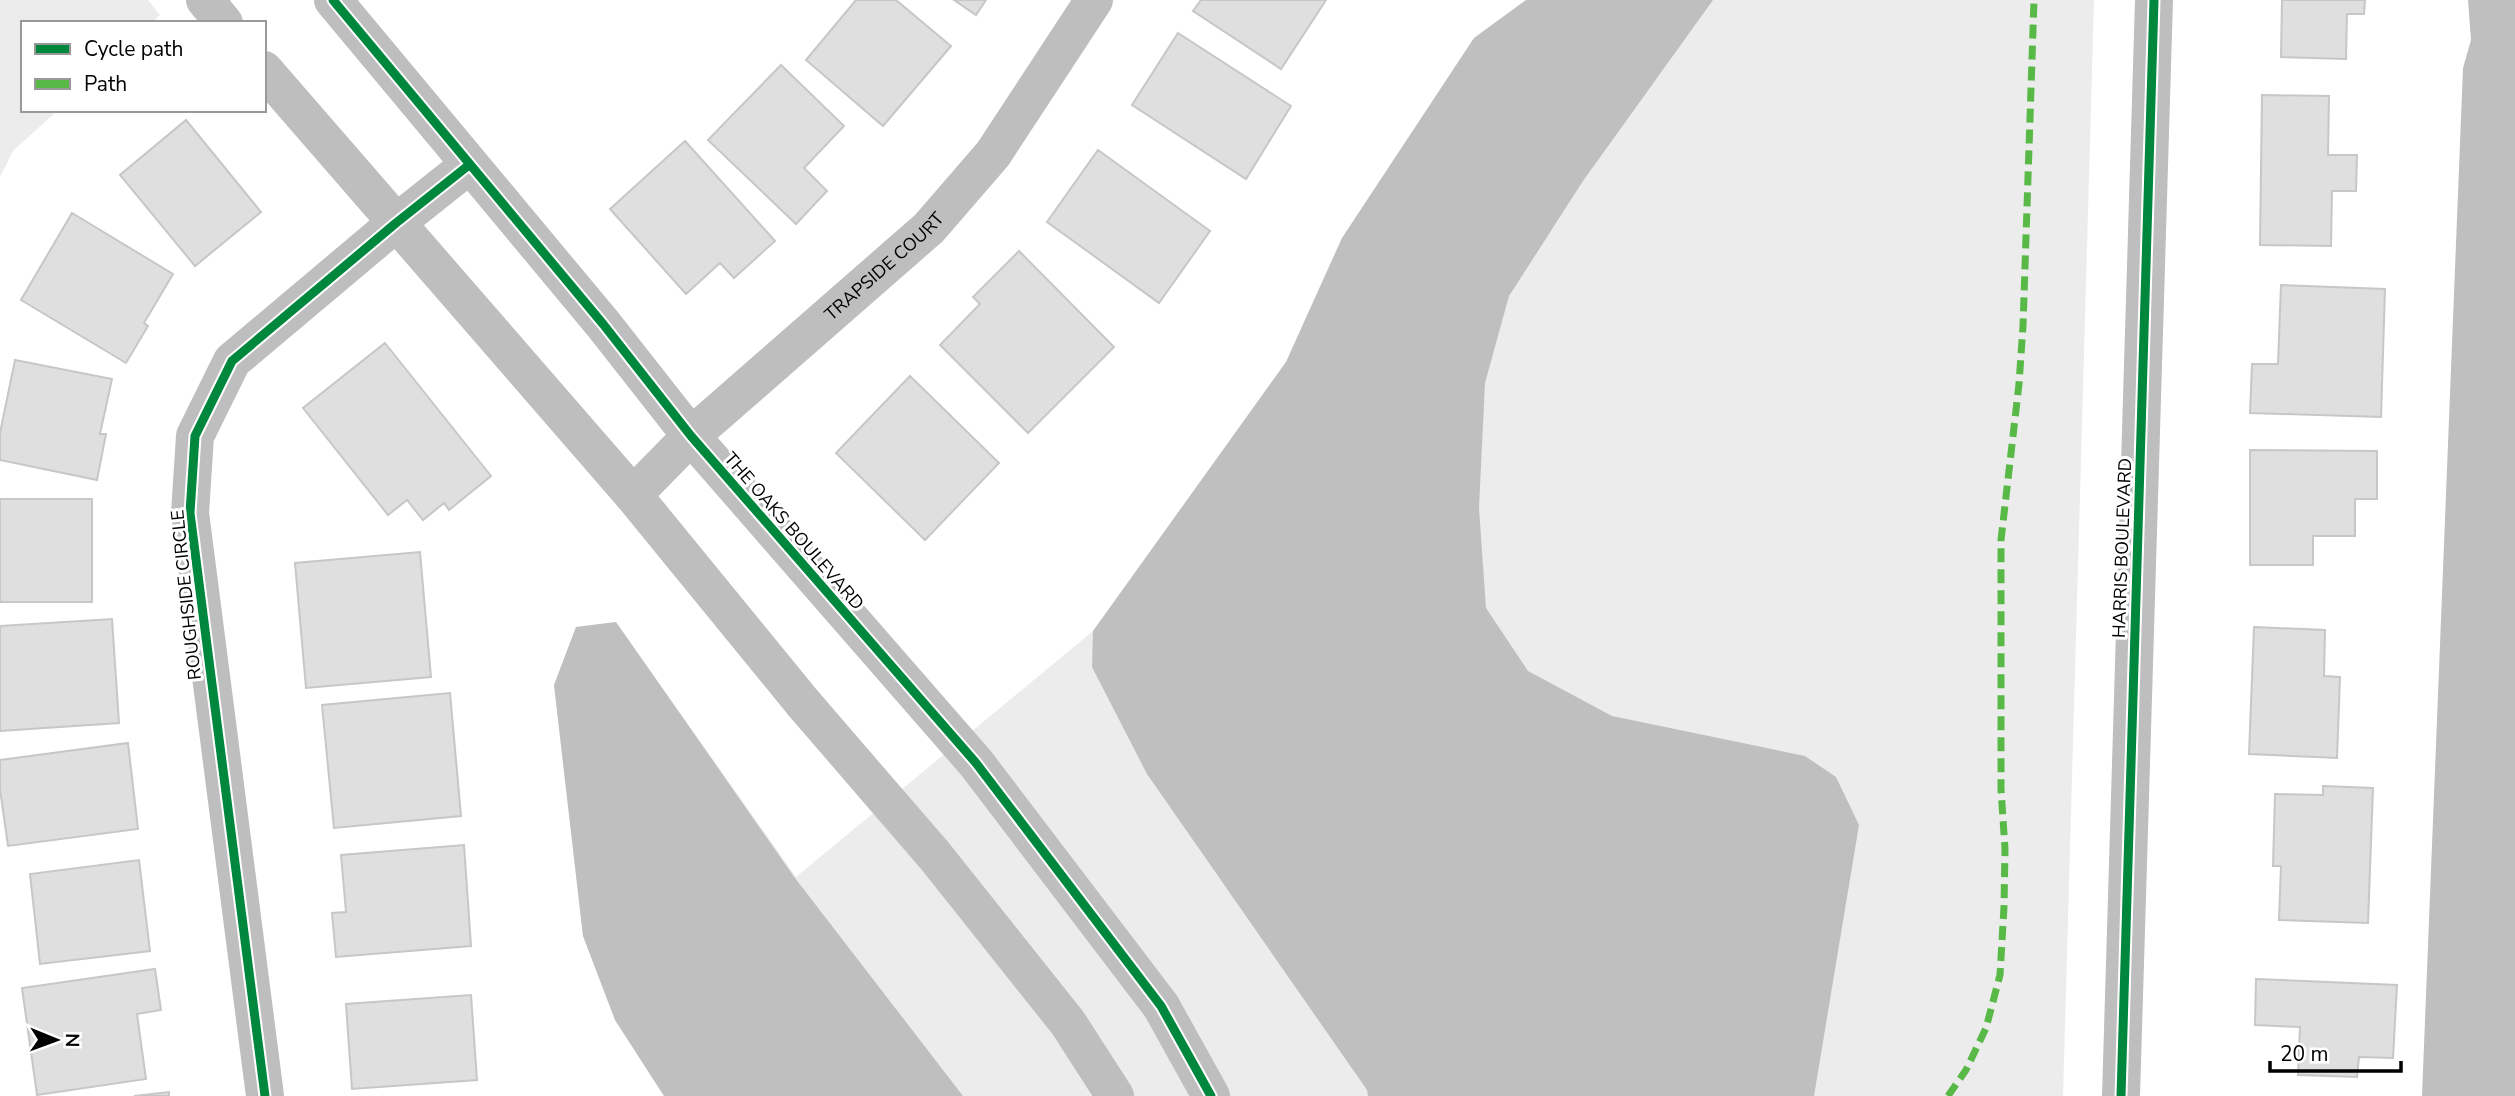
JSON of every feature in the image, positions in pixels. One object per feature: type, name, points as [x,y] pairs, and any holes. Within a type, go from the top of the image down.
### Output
[{"type":"street","points":[[205,0],[222,21]]},
{"type":"street","name":"THE OAKS BOULEVARD","points":[[333,0],[603,324],[691,436],[976,763],[1161,1006],[1211,1096]]},
{"type":"street","name":"TRAPSIDE COURT","points":[[633,495],[691,436],[929,228],[993,154],[1094,0]]},
{"type":"street","name":"HARRIS BOULEVARD","points":[[2121,1096],[2154,0]]},
{"type":"street","points":[[266,71],[633,495],[803,703],[935,856],[1068,1023],[1115,1096]]},
{"type":"street","name":"ROUGHSIDE CIRCLE","points":[[265,1096],[190,513],[195,436],[232,361],[469,165]]},
{"type":"shaded area","points":[[0,0],[148,0],[160,15],[154,21],[21,21],[21,112],[56,112],[13,151],[0,177]]},
{"type":"shaded area","points":[[1526,0],[2094,0],[2063,1096],[664,1096],[615,1020],[583,936],[554,685],[576,627],[616,622],[796,877],[1093,631],[1286,362],[1342,238],[1474,38]]},
{"type":"shaded area","points":[[1526,0],[1713,0],[1583,181],[1509,296],[1485,383],[1479,508],[1486,608],[1528,671],[1612,716],[1805,756],[1836,777],[1859,825],[1814,1096],[1368,1096],[1367,1090],[1147,774],[1092,667],[1093,631],[1286,362],[1342,238],[1474,38]]},
{"type":"shaded area","points":[[2468,0],[2515,0],[2515,1096],[2422,1096],[2463,68],[2471,40]]},
{"type":"shaded area","points":[[616,622],[795,878],[963,1096],[664,1096],[615,1020],[583,936],[554,685],[576,627]]},
{"type":"building","points":[[856,0],[896,0],[951,46],[883,126],[806,60]]},
{"type":"building","points":[[954,0],[986,0],[976,15]]},
{"type":"building","points":[[1201,0],[1326,0],[1281,69],[1193,11]]},
{"type":"building","points":[[2282,0],[2365,0],[2364,14],[2347,14],[2346,59],[2281,57]]},
{"type":"building","points":[[1178,33],[1291,106],[1246,179],[1132,105]]},
{"type":"building","points":[[781,65],[844,126],[804,168],[827,191],[796,224],[708,140]]},
{"type":"building","points":[[2262,95],[2329,96],[2328,155],[2357,155],[2356,191],[2332,191],[2331,246],[2260,245]]},
{"type":"building","points":[[186,120],[261,212],[195,266],[120,175]]},
{"type":"building","points":[[685,141],[775,241],[734,278],[720,263],[686,294],[610,209]]},
{"type":"building","points":[[1098,150],[1210,231],[1159,303],[1047,222]]},
{"type":"building","points":[[72,213],[173,274],[144,323],[148,326],[126,363],[21,300]]},
{"type":"building","points":[[1019,251],[1114,347],[1028,433],[940,345],[980,304],[973,297]]},
{"type":"building","points":[[2281,285],[2385,289],[2381,417],[2250,413],[2252,364],[2278,364]]},
{"type":"building","points":[[385,343],[491,476],[449,510],[444,503],[423,520],[407,500],[388,515],[303,408]]},
{"type":"building","points":[[15,360],[112,379],[100,434],[106,434],[97,480],[0,460],[0,433]]},
{"type":"building","points":[[910,376],[999,463],[925,540],[836,453]]},
{"type":"building","points":[[2250,450],[2377,451],[2377,499],[2355,499],[2355,536],[2313,536],[2313,565],[2250,565]]},
{"type":"building","points":[[0,499],[92,499],[92,602],[0,602]]},
{"type":"building","points":[[420,552],[431,677],[306,688],[295,563]]},
{"type":"building","points":[[112,619],[119,723],[0,731],[0,626]]},
{"type":"building","points":[[2254,627],[2325,630],[2324,676],[2340,677],[2337,758],[2249,754]]},
{"type":"building","points":[[450,693],[461,816],[334,828],[322,705]]},
{"type":"building","points":[[128,743],[138,829],[8,846],[0,789],[0,760]]},
{"type":"building","points":[[2323,786],[2373,788],[2368,923],[2279,920],[2281,866],[2273,866],[2275,794],[2323,795]]},
{"type":"building","points":[[464,845],[471,946],[336,957],[332,913],[346,912],[341,855]]},
{"type":"building","points":[[139,860],[150,951],[40,964],[30,874]]},
{"type":"building","points":[[155,969],[161,1010],[137,1014],[146,1079],[37,1095],[22,988]]},
{"type":"building","points":[[2256,979],[2397,985],[2393,1058],[2359,1057],[2357,1077],[2298,1075],[2300,1027],[2255,1025]]},
{"type":"building","points":[[471,995],[477,1080],[352,1089],[346,1004]]},
{"type":"building","points":[[169,1092],[169,1096],[134,1096]]},
{"type":"marked path","points":[[1948,1096],[1966,1070],[1986,1028],[2000,975],[2005,849],[2001,789],[2001,540],[2023,326],[2034,0]]},
{"type":"cycle path","points":[[333,0],[603,324],[691,436],[976,763],[1161,1006],[1211,1096]]},
{"type":"cycle path","points":[[2121,1096],[2154,0]]},
{"type":"cycle path","points":[[265,1096],[190,513],[195,436],[232,361],[469,165]]}]
